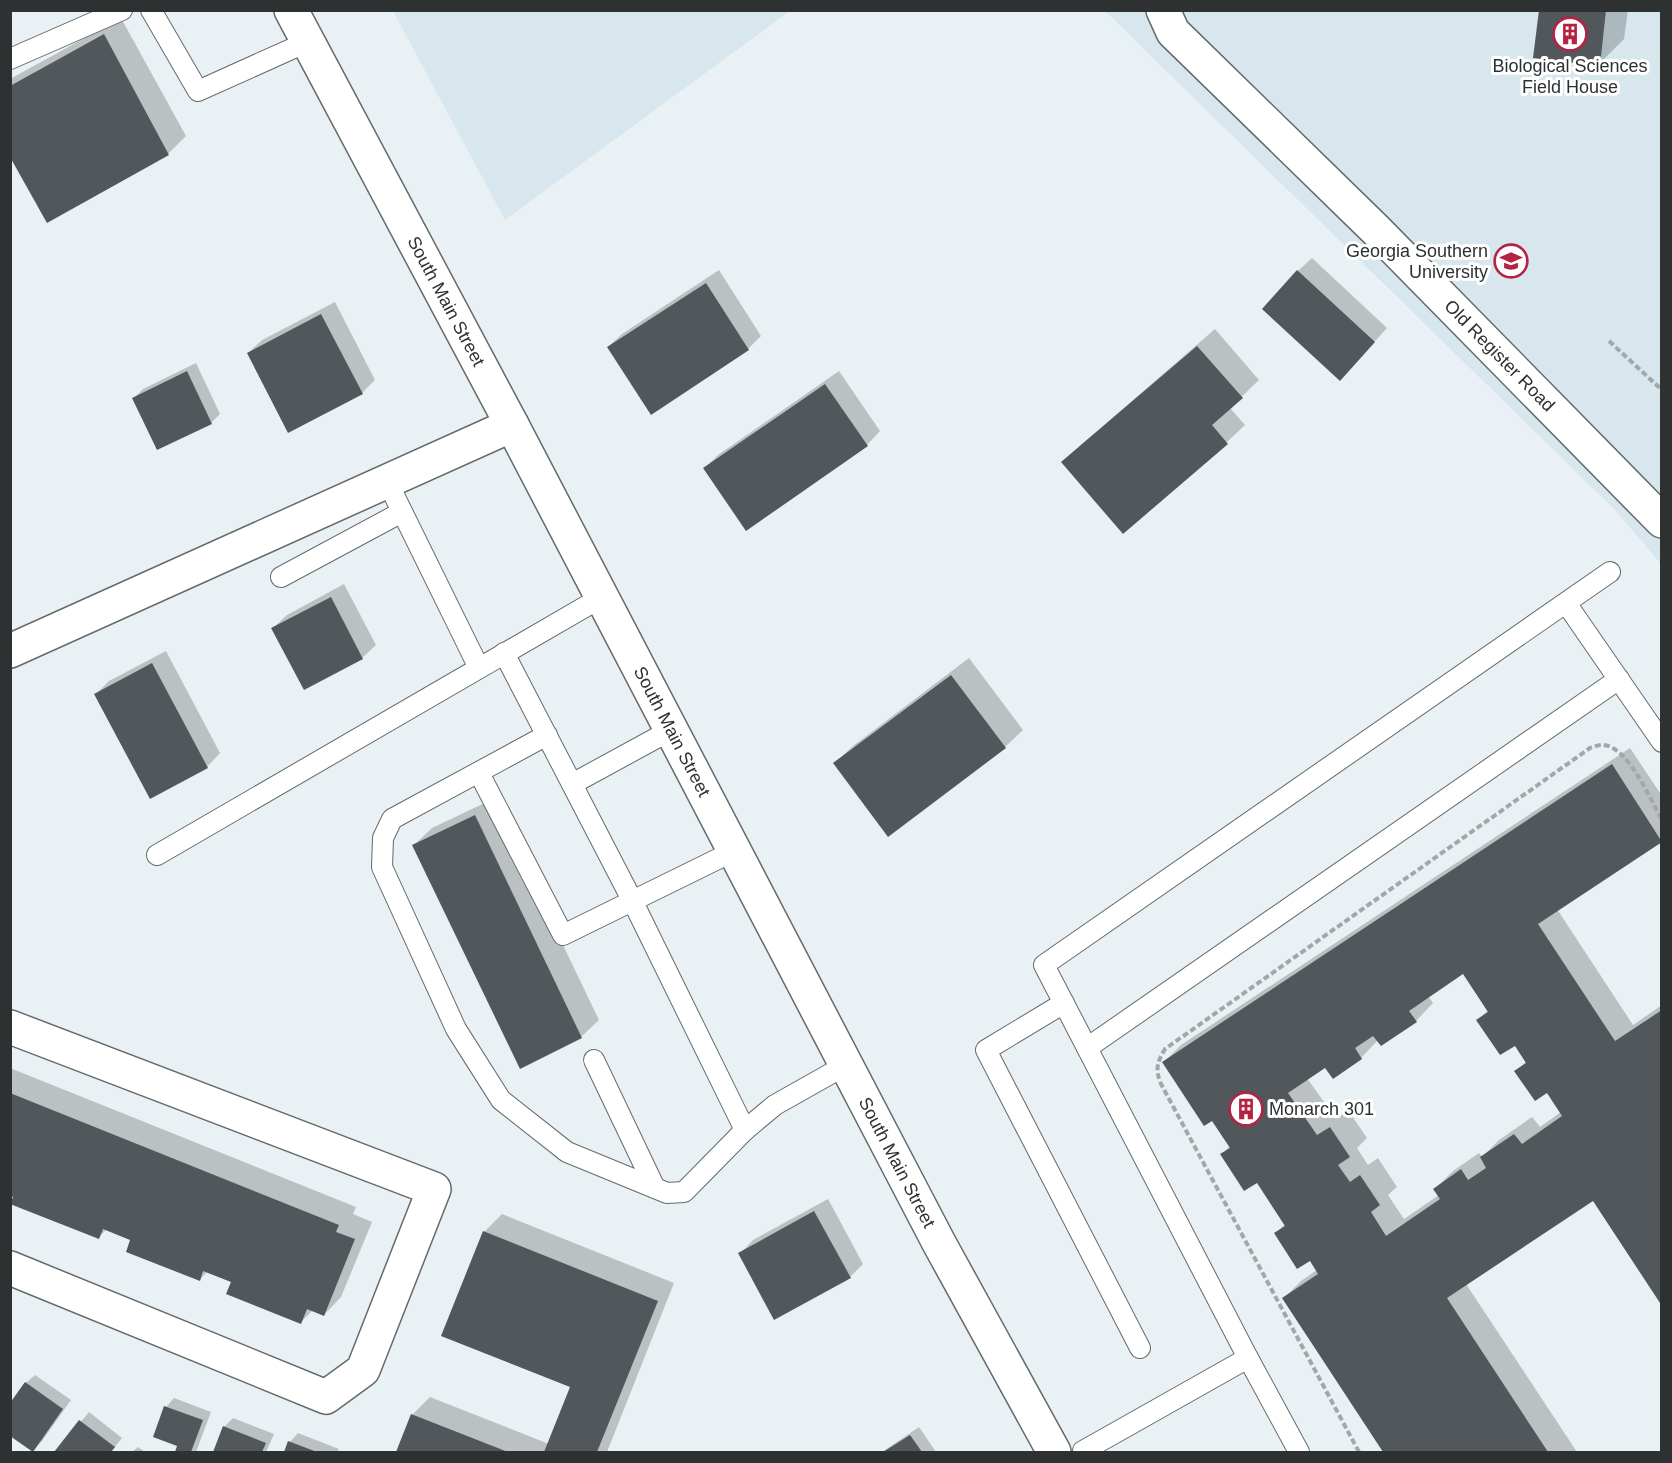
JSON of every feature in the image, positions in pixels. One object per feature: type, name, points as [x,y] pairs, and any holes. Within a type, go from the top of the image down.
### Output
[{"type":"street","name":"South Main Street","points":[[291,10],[512,425],[939,1243],[1053,1452]]},
{"type":"street","name":"Old Register Road","points":[[1163,10],[1173,32],[1376,230],[1662,521]]},
{"type":"street","points":[[10,651],[512,425]]},
{"type":"street","points":[[10,1027],[434,1189],[363,1371],[326,1396],[10,1268]]},
{"type":"lane","points":[[10,59],[122,10]]},
{"type":"lane","points":[[151,10],[198,91],[307,42]]},
{"type":"lane","points":[[387,481],[479,668]]},
{"type":"lane","points":[[280,577],[402,512]]},
{"type":"lane","points":[[1299,1452],[1044,965],[1610,572]]},
{"type":"lane","points":[[157,855],[602,597]]},
{"type":"lane","points":[[1566,603],[1662,742]]},
{"type":"lane","points":[[504,653],[632,900],[745,1130]]},
{"type":"lane","points":[[1087,1048],[1619,679]]},
{"type":"lane","points":[[572,783],[671,730]]},
{"type":"lane","points":[[547,735],[392,819],[383,838],[382,867],[456,1029],[501,1100],[567,1152],[667,1193],[684,1192],[745,1130],[775,1105],[846,1065]]},
{"type":"lane","points":[[479,773],[563,935],[734,851]]},
{"type":"lane","points":[[1064,1004],[986,1050],[1140,1348]]},
{"type":"lane","points":[[594,1060],[656,1188]]},
{"type":"lane","points":[[1083,1452],[1248,1358]]},
{"type":"path","points":[[1609,341],[1662,390]]},
{"type":"path","points":[[1359,1452],[1161,1084],[1156,1070],[1160,1057],[1165,1049],[1590,748],[1603,744],[1617,750],[1633,767],[1662,819]]},
{"type":"shaded area","points":[[393,11],[790,11],[505,220]]},
{"type":"shaded area","name":"Georgia Southern University","points":[[1105,11],[1661,11],[1661,564],[1617,512]]},
{"type":"building","name":"Biological Sciences Field House","points":[[1539,10],[1606,10],[1600,66],[1533,58]]},
{"type":"building","points":[[104,34],[169,155],[47,223],[10,157],[10,86]]},
{"type":"building","points":[[1297,270],[1375,342],[1340,381],[1262,309]]},
{"type":"building","points":[[706,283],[749,350],[651,415],[607,347]]},
{"type":"building","points":[[321,314],[363,394],[288,433],[247,353]]},
{"type":"building","points":[[1197,346],[1243,398],[1212,425],[1228,444],[1123,534],[1061,462]]},
{"type":"building","points":[[187,371],[212,424],[157,450],[132,398]]},
{"type":"building","points":[[825,384],[868,446],[746,531],[703,468]]},
{"type":"building","points":[[331,597],[363,659],[304,690],[271,628]]},
{"type":"building","points":[[152,663],[208,768],[150,799],[94,694]]},
{"type":"building","points":[[951,675],[1006,748],[888,837],[833,763]]},
{"type":"building","name":"Monarch 301","points":[[1612,764],[1662,842],[1538,924],[1615,1041],[1662,1010],[1662,1306],[1593,1201],[1447,1298],[1548,1452],[1383,1452],[1282,1298],[1318,1274],[1310,1261],[1297,1269],[1274,1233],[1285,1226],[1257,1183],[1244,1191],[1220,1154],[1230,1148],[1212,1121],[1204,1126],[1162,1062]],"holes":[[[1463,974],[1488,1012],[1476,1020],[1500,1055],[1515,1046],[1526,1063],[1514,1071],[1535,1101],[1547,1093],[1562,1116],[1522,1144],[1514,1134],[1480,1157],[1486,1168],[1468,1180],[1461,1169],[1433,1189],[1440,1199],[1386,1236],[1371,1212],[1380,1205],[1360,1175],[1350,1182],[1338,1165],[1350,1157],[1330,1127],[1317,1135],[1288,1093],[1325,1068],[1333,1079],[1362,1059],[1355,1048],[1373,1036],[1381,1046],[1417,1022],[1409,1011]]]},
{"type":"building","points":[[475,815],[582,1038],[520,1069],[412,845]]},
{"type":"building","points":[[10,1093],[339,1225],[336,1232],[355,1239],[324,1316],[307,1309],[301,1324],[226,1294],[231,1282],[203,1271],[200,1281],[126,1252],[130,1240],[103,1229],[99,1239],[10,1204],[13,1197],[10,1196]]},
{"type":"building","points":[[814,1211],[851,1278],[774,1320],[738,1253]]},
{"type":"building","points":[[483,1231],[658,1301],[597,1452],[544,1452],[570,1387],[441,1336]]},
{"type":"building","points":[[25,1382],[63,1409],[33,1452],[10,1436],[10,1403]]},
{"type":"building","points":[[164,1406],[203,1420],[191,1452],[175,1452],[177,1446],[153,1437]]},
{"type":"building","points":[[411,1414],[508,1452],[396,1452]]},
{"type":"building","points":[[79,1420],[115,1447],[111,1452],[54,1452]]},
{"type":"building","points":[[223,1426],[266,1443],[262,1452],[213,1452]]},
{"type":"building","points":[[910,1435],[922,1452],[883,1452]]},
{"type":"building","points":[[288,1441],[317,1452],[284,1452]]},
{"type":"place","name":"Biological Sciences Field House","points":[[1570,34]]},
{"type":"place","name":"Georgia Southern University","points":[[1511,261]]},
{"type":"place","name":"Monarch 301","points":[[1246,1109]]}]
